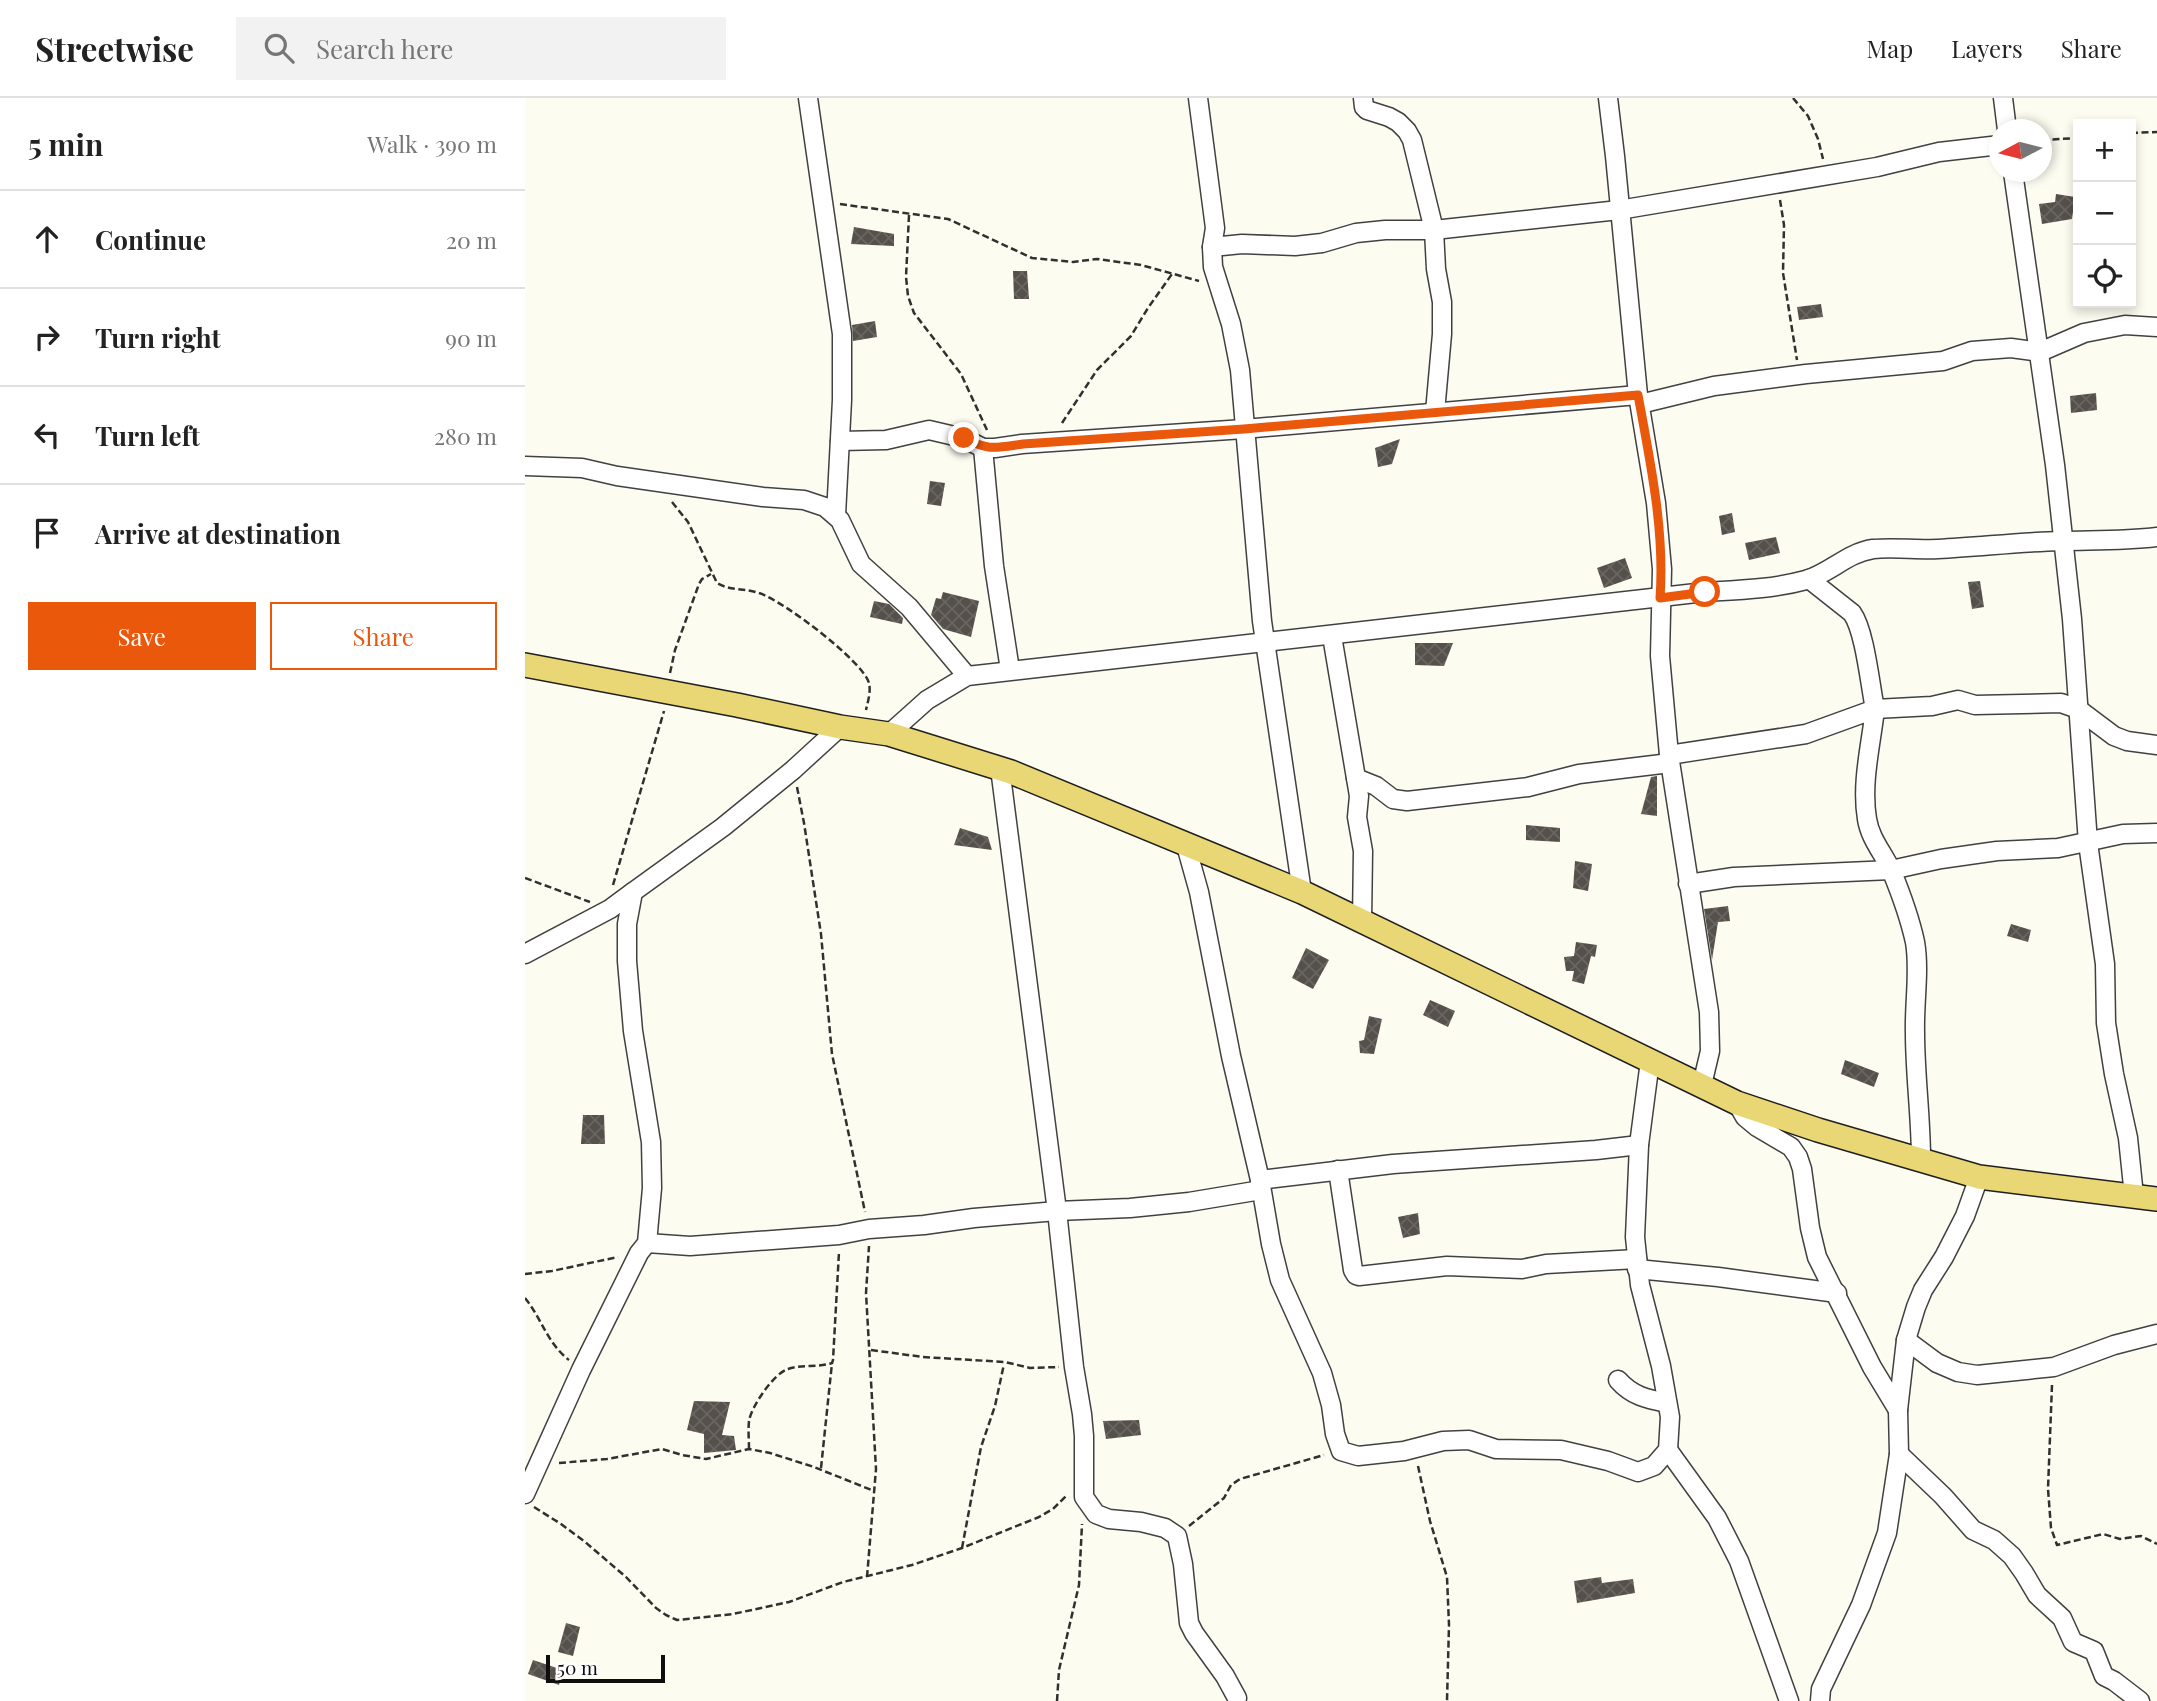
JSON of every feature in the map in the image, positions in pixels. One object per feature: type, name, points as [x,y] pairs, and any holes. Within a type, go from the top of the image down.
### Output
[{"type":"main road","points":[[525,665],[850,729],[889,734],[1000,768],[1302,892],[1737,1103],[1818,1130],[1979,1177],[2157,1199]]},
{"type":"street","points":[[808,98],[842,334],[836,514],[861,564],[909,607],[967,676]]},
{"type":"street","points":[[1363,98],[1367,110],[1389,117],[1408,131],[1434,230],[1436,269],[1442,302],[1435,412]]},
{"type":"street","points":[[1608,98],[1639,399],[1656,503],[1662,569],[1660,656],[1670,759],[1709,1012],[1710,1051],[1702,1085]]},
{"type":"street","points":[[2003,98],[2006,119]]},
{"type":"street","points":[[1200,100],[1215,228],[1213,267],[1231,324],[1240,370],[1265,643],[1302,892]]},
{"type":"street","points":[[1212,247],[1242,244],[1295,246],[1385,229],[1434,230],[1619,210],[1830,175],[1939,152],[1989,146]]},
{"type":"street","points":[[2014,182],[2055,465],[2072,619],[2088,843],[2105,964],[2106,1023],[2128,1138],[2134,1196]]},
{"type":"street","points":[[840,441],[886,440],[929,430],[964,438],[989,448],[1435,412],[1639,399],[1800,374],[1943,361],[1972,351],[1995,348],[2040,352],[2084,333],[2125,325],[2157,327]]},
{"type":"street","points":[[989,448],[994,566],[1010,670]]},
{"type":"street","points":[[525,466],[582,468],[617,476],[763,497],[804,500],[817,503],[836,514]]},
{"type":"street","points":[[889,734],[927,700],[967,676],[1769,587],[1809,579],[1859,552],[1875,549],[1957,548],[2157,537]]},
{"type":"street","points":[[1809,579],[1852,613],[1861,633],[1875,709],[1865,797],[1867,821],[1891,870],[1911,926],[1917,959],[1915,1076],[1921,1136],[1920,1160]]},
{"type":"street","points":[[1332,636],[1359,796],[1357,817],[1363,851],[1362,922]]},
{"type":"street","points":[[1356,778],[1376,786],[1393,799],[1407,802],[1528,786],[1579,774],[1806,734],[1875,709],[1932,706],[1958,701],[1983,705],[2061,703],[2078,709],[2114,736],[2157,746]]},
{"type":"street","points":[[525,954],[633,892],[850,729]]},
{"type":"street","points":[[1000,768],[1084,1436],[1084,1492],[1096,1514],[1109,1519],[1141,1522],[1165,1528],[1177,1536],[1184,1564],[1189,1623],[1237,1698]]},
{"type":"street","points":[[1688,884],[1734,877],[1891,870],[1997,851],[2058,848],[2123,834],[2157,833]]},
{"type":"street","points":[[1185,842],[1199,892],[1231,1056],[1280,1280],[1322,1373],[1332,1405],[1335,1434],[1341,1451],[1358,1456],[1414,1449],[1443,1441],[1469,1440],[1496,1448],[1561,1450],[1608,1461],[1638,1472],[1654,1466],[1668,1450],[1670,1432],[1667,1403],[1637,1264],[1635,1237],[1639,1145],[1650,1062]]},
{"type":"street","points":[[525,1494],[531,1465],[643,1248],[652,1188],[651,1142],[633,1031],[627,961],[627,924],[633,892]]},
{"type":"street","points":[[1737,1103],[1745,1117],[1791,1147],[1798,1157],[1817,1257],[1872,1367],[1898,1410]]},
{"type":"street","points":[[643,1248],[839,1235],[869,1229],[974,1218],[1189,1202],[1338,1170],[1639,1145]]},
{"type":"street","points":[[1338,1170],[1353,1270],[1359,1276],[1447,1266],[1522,1269],[1546,1264],[1637,1264],[1837,1293]]},
{"type":"street","points":[[1820,1701],[1821,1689],[1861,1605],[1887,1533],[1899,1454],[1898,1410],[1906,1340],[1923,1290],[1965,1216],[1979,1177]]},
{"type":"street","points":[[1906,1340],[1937,1363],[1958,1372],[1976,1375],[2054,1367],[2114,1345],[2157,1334]]},
{"type":"street","points":[[1618,1380],[1637,1396],[1667,1403]]},
{"type":"street","points":[[1668,1450],[1717,1518],[1739,1562],[1789,1701]]},
{"type":"street","points":[[1899,1454],[1943,1496],[1973,1530],[2004,1548],[2037,1595],[2062,1618],[2073,1642],[2094,1651],[2104,1676],[2140,1701]]},
{"type":"path","points":[[1793,98],[1808,116],[1830,175]]},
{"type":"path","points":[[2136,133],[2157,132]]},
{"type":"path","points":[[2052,139],[2073,138]]},
{"type":"path","points":[[1778,183],[1784,225],[1783,273],[1800,374]]},
{"type":"path","points":[[823,202],[949,219],[1032,258],[1073,262],[1097,259],[1141,265],[1187,279],[1218,284]]},
{"type":"path","points":[[909,215],[906,277],[908,296],[914,313],[961,374],[989,448]]},
{"type":"path","points":[[1047,443],[1071,412],[1097,370],[1131,336],[1172,274]]},
{"type":"path","points":[[655,480],[688,522],[717,583],[723,587],[762,593],[837,647],[868,680],[870,693],[850,729]]},
{"type":"path","points":[[525,878],[611,907],[614,877],[661,725],[665,691],[674,663],[675,650],[699,583],[711,574]]},
{"type":"path","points":[[793,770],[821,934],[832,1054],[869,1229],[866,1293],[876,1469],[867,1577]]},
{"type":"path","points":[[820,1469],[836,1340],[839,1235]]},
{"type":"path","points":[[525,1274],[552,1271],[643,1248]]},
{"type":"path","points":[[525,1298],[557,1350],[581,1370]]},
{"type":"path","points":[[871,1350],[923,1357],[1005,1362],[1030,1367],[1074,1367]]},
{"type":"path","points":[[962,1548],[981,1447],[995,1406],[1005,1362]]},
{"type":"path","points":[[749,1449],[749,1418],[772,1380],[790,1367],[818,1367],[832,1363]]},
{"type":"path","points":[[2054,1367],[2048,1489],[2055,1542],[2057,1545],[2103,1534],[2120,1539],[2137,1535],[2157,1544]]},
{"type":"path","points":[[531,1465],[607,1459],[662,1450],[706,1459],[749,1449],[820,1469],[874,1491]]},
{"type":"path","points":[[1414,1449],[1430,1521],[1447,1577],[1447,1701]]},
{"type":"path","points":[[1177,1536],[1224,1498],[1231,1485],[1240,1479],[1341,1451]]},
{"type":"path","points":[[525,1502],[584,1541],[626,1577],[656,1608],[677,1620],[733,1614],[789,1602],[843,1582],[900,1569],[1039,1517],[1053,1509],[1065,1497],[1084,1492],[1079,1585],[1059,1670],[1057,1701]]},
{"type":"building","points":[[2056,194],[2073,197],[2072,219],[2042,224],[2039,204],[2055,202]]},
{"type":"building","points":[[854,227],[894,234],[894,246],[851,244]]},
{"type":"building","points":[[1013,271],[1027,271],[1029,299],[1014,299]]},
{"type":"building","points":[[1821,304],[1823,317],[1799,320],[1797,307]]},
{"type":"building","points":[[875,321],[877,337],[853,341],[852,325]]},
{"type":"building","points":[[2096,393],[2097,410],[2071,413],[2070,396]]},
{"type":"building","points":[[1400,439],[1392,464],[1378,467],[1375,448]]},
{"type":"building","points":[[930,481],[945,483],[941,506],[927,504]]},
{"type":"building","points":[[1732,513],[1735,532],[1722,535],[1719,516]]},
{"type":"building","points":[[1776,537],[1780,553],[1749,560],[1745,543]]},
{"type":"building","points":[[1625,558],[1632,578],[1604,588],[1597,568]]},
{"type":"building","points":[[1980,581],[1984,607],[1972,609],[1968,582]]},
{"type":"building","points":[[943,592],[979,601],[971,637],[943,629],[931,615],[936,598],[941,599]]},
{"type":"building","points":[[874,601],[889,604],[903,618],[902,624],[870,617]]},
{"type":"building","points":[[1415,643],[1453,643],[1444,666],[1415,665]]},
{"type":"building","points":[[1657,776],[1657,816],[1641,814],[1651,777]]},
{"type":"building","points":[[1526,825],[1560,828],[1560,842],[1526,840]]},
{"type":"building","points":[[960,828],[988,837],[992,850],[954,845]]},
{"type":"building","points":[[1575,861],[1592,864],[1588,891],[1573,888]]},
{"type":"building","points":[[1728,906],[1730,921],[1718,922],[1712,960],[1704,909]]},
{"type":"building","points":[[2011,924],[2031,930],[2028,942],[2007,936]]},
{"type":"building","points":[[1576,942],[1597,945],[1595,957],[1591,956],[1584,984],[1572,981],[1574,971],[1566,971],[1564,957],[1574,956]]},
{"type":"building","points":[[1306,948],[1329,960],[1313,989],[1292,978]]},
{"type":"building","points":[[1430,1000],[1455,1011],[1448,1027],[1423,1015]]},
{"type":"building","points":[[1369,1016],[1382,1019],[1374,1054],[1360,1053],[1359,1041],[1364,1040]]},
{"type":"building","points":[[1845,1060],[1879,1073],[1874,1087],[1841,1074]]},
{"type":"building","points":[[583,1115],[604,1115],[605,1144],[581,1144]]},
{"type":"building","points":[[1418,1213],[1420,1234],[1403,1238],[1398,1217]]},
{"type":"building","points":[[694,1401],[730,1402],[722,1435],[734,1436],[736,1450],[704,1453],[704,1434],[687,1430]]},
{"type":"building","points":[[1139,1420],[1141,1435],[1106,1439],[1103,1421]]},
{"type":"building","points":[[1601,1577],[1602,1583],[1633,1579],[1635,1593],[1577,1603],[1574,1581]]},
{"type":"building","points":[[566,1623],[580,1627],[573,1656],[558,1652]]},
{"type":"building","points":[[533,1660],[563,1670],[559,1685],[528,1674]]},
{"type":"route","points":[[964,438],[983,448],[995,448],[1638,395],[1656,503],[1662,569],[1660,598],[1705,592]]}]
